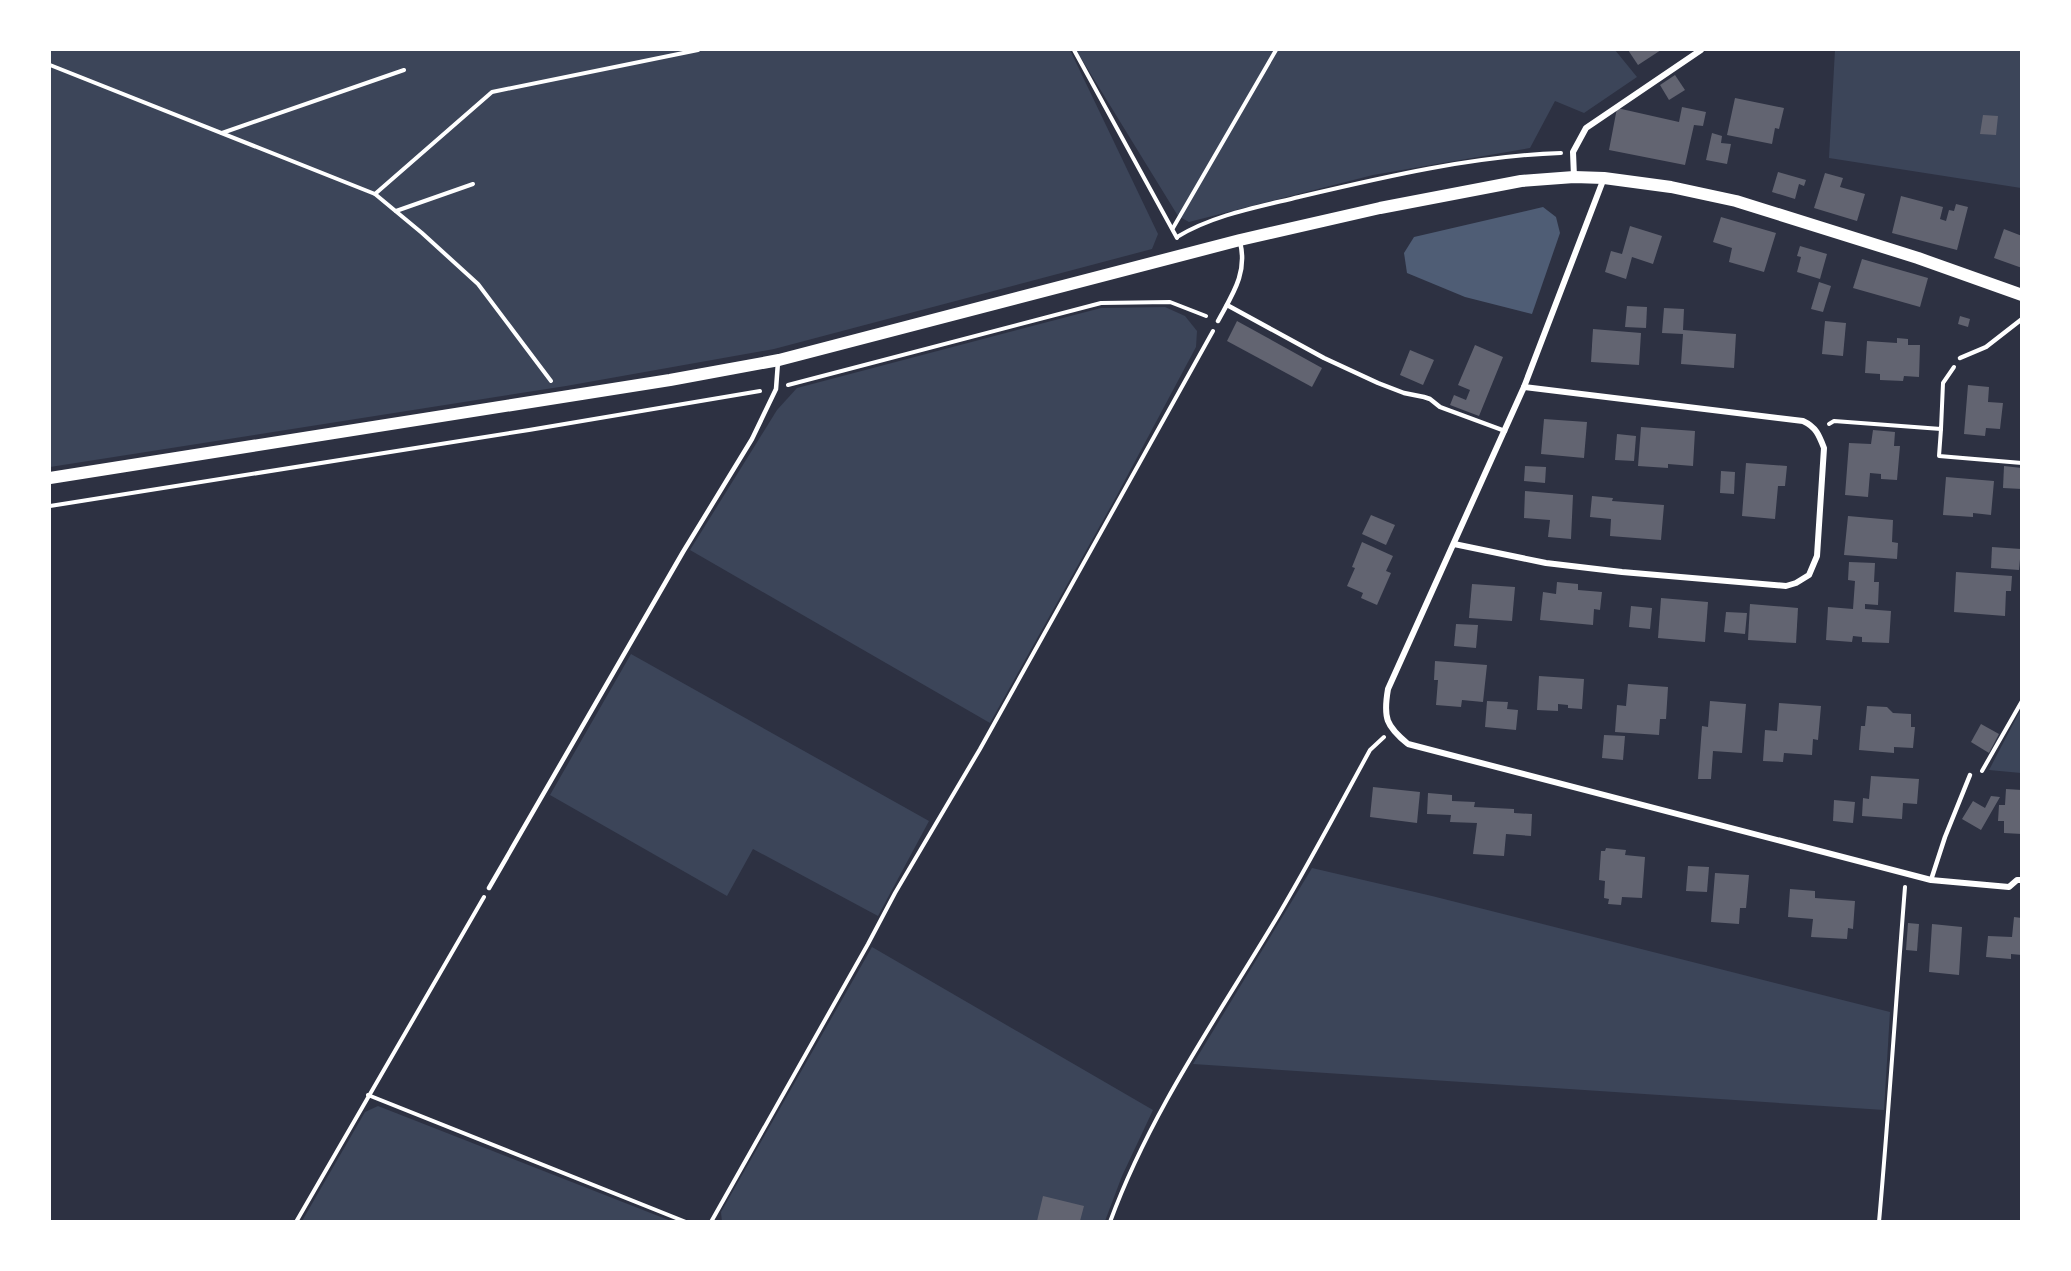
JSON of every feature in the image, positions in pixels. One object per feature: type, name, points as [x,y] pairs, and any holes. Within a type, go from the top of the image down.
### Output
[{"type":"main road","points":[[50,478],[670,380],[779,360],[1239,240],[1470,189],[1521,181],[1574,177],[1605,178],[1671,187],[1736,201],[1839,232],[2022,295]]},
{"type":"street","points":[[1574,177],[1574,152],[1586,128],[1701,50]]},
{"type":"street","points":[[1605,178],[1524,387],[1388,689],[1385,711],[1390,730],[1408,744],[1931,880],[2008,887],[2017,880],[2022,880]]},
{"type":"street","points":[[1454,544],[1546,563],[1622,573],[1786,586],[1796,584],[1809,575],[1817,556],[1824,448],[1818,431],[1803,421],[1524,387]]},
{"type":"lane","points":[[1218,321],[1239,282],[1242,252],[1239,240]]},
{"type":"lane","points":[[1227,305],[1324,358],[1378,383],[1404,393],[1431,399],[1440,407],[1505,430]]},
{"type":"lane","points":[[1960,358],[1986,346],[2022,319]]},
{"type":"lane","points":[[489,888],[677,562],[752,439],[776,388],[779,360]]},
{"type":"lane","points":[[1931,880],[1945,837],[1970,775]]},
{"type":"path","points":[[375,194],[492,92],[698,50]]},
{"type":"path","points":[[1074,50],[1177,237],[1181,255]]},
{"type":"path","points":[[1172,229],[1276,50]]},
{"type":"path","points":[[50,65],[375,194],[478,284],[562,397]]},
{"type":"path","points":[[221,133],[404,70]]},
{"type":"path","points":[[1177,237],[1192,228],[1250,209],[1373,179],[1519,154],[1574,152]]},
{"type":"path","points":[[395,211],[473,184]]},
{"type":"path","points":[[711,1221],[895,892],[980,749],[1218,321]]},
{"type":"path","points":[[1960,358],[1943,383],[1938,456],[2022,463]]},
{"type":"path","points":[[1818,431],[1834,421],[1941,429]]},
{"type":"path","points":[[1970,775],[1983,771],[2022,701]]},
{"type":"path","points":[[1110,1221],[1126,1179],[1162,1107],[1279,914],[1370,750],[1390,730]]},
{"type":"path","points":[[1879,1221],[1890,1110],[1895,1006],[1907,873]]},
{"type":"path","points":[[296,1221],[489,888]]},
{"type":"path","points":[[368,1095],[686,1221]]},
{"type":"shaded area","points":[[50,50],[1070,50],[1158,234],[1152,249],[774,349],[566,386],[50,467]]},
{"type":"shaded area","points":[[1076,50],[1615,50],[1637,77],[1584,113],[1555,101],[1530,148],[1373,175],[1189,222],[1178,216]]},
{"type":"shaded area","points":[[1835,50],[2021,50],[2021,188],[1829,158]]},
{"type":"shaded area","points":[[1543,207],[1556,217],[1560,233],[1532,314],[1465,297],[1407,273],[1404,253],[1414,237]]},
{"type":"shaded area","points":[[1165,307],[1185,316],[1197,331],[1196,347],[1116,497],[990,723],[690,550],[777,410],[797,388],[1101,308]]},
{"type":"shaded area","points":[[631,654],[929,821],[878,916],[753,849],[727,896],[550,795]]},
{"type":"shaded area","points":[[2021,709],[2021,773],[1989,770]]},
{"type":"shaded area","points":[[1312,868],[1432,896],[1890,1012],[1884,1110],[1193,1064]]},
{"type":"shaded area","points":[[872,947],[1153,1110],[1122,1176],[1105,1221],[722,1222],[721,1212]]},
{"type":"shaded area","points":[[378,1106],[671,1221],[302,1221],[365,1112]]},
{"type":"building","points":[[1628,50],[1661,50],[1638,65]]},
{"type":"building","points":[[1675,75],[1685,90],[1669,100],[1660,85]]},
{"type":"building","points":[[1735,98],[1784,108],[1779,129],[1775,128],[1772,144],[1727,135]]},
{"type":"building","points":[[1682,107],[1706,112],[1703,126],[1694,125],[1685,165],[1609,150],[1617,108],[1679,122]]},
{"type":"building","points":[[1983,115],[1998,116],[1996,135],[1980,134]]},
{"type":"building","points":[[1712,133],[1722,136],[1721,143],[1731,144],[1727,164],[1706,160]]},
{"type":"building","points":[[1778,172],[1806,180],[1804,186],[1799,184],[1795,199],[1772,192]]},
{"type":"building","points":[[1825,173],[1843,178],[1840,187],[1865,194],[1857,221],[1814,208]]},
{"type":"building","points":[[1901,196],[1943,207],[1940,219],[1946,221],[1949,210],[1954,211],[1956,204],[1968,207],[1957,250],[1892,233]]},
{"type":"building","points":[[1721,217],[1776,233],[1764,272],[1729,262],[1732,248],[1713,242]]},
{"type":"building","points":[[1630,226],[1662,236],[1653,264],[1632,257],[1626,279],[1605,272],[1611,251],[1622,254]]},
{"type":"building","points":[[2004,229],[2022,236],[2022,268],[1994,258]]},
{"type":"building","points":[[1800,246],[1827,254],[1820,279],[1797,272],[1801,257],[1797,256]]},
{"type":"building","points":[[1862,259],[1928,278],[1920,307],[1853,288]]},
{"type":"building","points":[[1819,282],[1831,286],[1823,312],[1811,309]]},
{"type":"building","points":[[1627,306],[1647,307],[1646,328],[1625,327]]},
{"type":"building","points":[[1664,308],[1684,309],[1683,330],[1736,334],[1734,368],[1681,364],[1683,334],[1662,333]]},
{"type":"building","points":[[1960,316],[1970,319],[1968,327],[1958,324]]},
{"type":"building","points":[[1237,321],[1322,368],[1312,387],[1227,341]]},
{"type":"building","points":[[1825,321],[1846,323],[1843,356],[1822,354]]},
{"type":"building","points":[[1593,329],[1641,333],[1639,365],[1591,362]]},
{"type":"building","points":[[1897,338],[1908,339],[1908,345],[1920,345],[1919,377],[1904,376],[1903,381],[1880,380],[1880,374],[1865,373],[1867,341],[1897,343]]},
{"type":"building","points":[[1475,345],[1503,357],[1479,416],[1450,405],[1454,395],[1466,400],[1470,390],[1458,385]]},
{"type":"building","points":[[1410,350],[1434,360],[1423,385],[1400,375]]},
{"type":"building","points":[[1968,385],[1989,387],[1988,402],[2003,403],[2000,429],[1986,428],[1985,436],[1964,434]]},
{"type":"building","points":[[1544,419],[1587,422],[1584,458],[1541,454]]},
{"type":"building","points":[[1641,427],[1695,431],[1693,466],[1668,464],[1668,468],[1638,466]]},
{"type":"building","points":[[1873,430],[1895,432],[1894,446],[1900,446],[1897,480],[1881,479],[1881,474],[1870,473],[1868,497],[1845,495],[1849,443],[1871,444]]},
{"type":"building","points":[[1617,434],[1636,436],[1634,461],[1615,460]]},
{"type":"building","points":[[1746,463],[1787,466],[1785,486],[1778,486],[1775,519],[1742,516]]},
{"type":"building","points":[[1525,466],[1546,467],[1545,483],[1524,481]]},
{"type":"building","points":[[2004,466],[2022,468],[2022,489],[2003,488]]},
{"type":"building","points":[[1721,471],[1735,472],[1734,494],[1720,493]]},
{"type":"building","points":[[1946,477],[1994,481],[1991,515],[1973,513],[1973,517],[1943,515]]},
{"type":"building","points":[[1525,491],[1573,495],[1571,539],[1548,537],[1550,520],[1524,518]]},
{"type":"building","points":[[1592,496],[1613,498],[1612,501],[1664,505],[1661,540],[1610,536],[1611,519],[1590,517]]},
{"type":"building","points":[[1371,515],[1395,525],[1386,545],[1362,534]]},
{"type":"building","points":[[1848,516],[1893,520],[1892,542],[1898,543],[1897,559],[1844,555]]},
{"type":"building","points":[[1362,542],[1393,556],[1386,571],[1391,573],[1377,605],[1361,598],[1363,593],[1347,586]]},
{"type":"building","points":[[1992,547],[2021,549],[2019,570],[1991,568]]},
{"type":"building","points":[[1849,562],[1875,563],[1874,582],[1879,582],[1878,605],[1865,604],[1865,609],[1891,611],[1889,643],[1862,642],[1862,637],[1853,636],[1852,642],[1826,640],[1828,607],[1853,609],[1855,581],[1848,580]]},
{"type":"building","points":[[1956,572],[2012,576],[2011,591],[2006,591],[2005,616],[1954,612]]},
{"type":"building","points":[[1557,582],[1578,584],[1578,590],[1602,592],[1600,610],[1594,609],[1593,625],[1540,620],[1543,592],[1556,594]]},
{"type":"building","points":[[1472,584],[1515,587],[1512,621],[1469,618]]},
{"type":"building","points":[[1661,598],[1708,602],[1705,642],[1658,638]]},
{"type":"building","points":[[1750,604],[1798,608],[1796,643],[1748,640]]},
{"type":"building","points":[[1631,606],[1652,608],[1650,629],[1629,627]]},
{"type":"building","points":[[1726,612],[1747,613],[1745,634],[1724,632]]},
{"type":"building","points":[[1456,624],[1478,625],[1476,648],[1454,646]]},
{"type":"building","points":[[1435,661],[1487,665],[1483,702],[1462,700],[1461,707],[1436,705],[1438,680],[1434,680]]},
{"type":"building","points":[[1539,676],[1584,679],[1582,709],[1568,708],[1568,705],[1558,704],[1558,711],[1537,710]]},
{"type":"building","points":[[1628,684],[1668,687],[1666,719],[1660,719],[1659,735],[1615,732],[1617,705],[1626,706]]},
{"type":"building","points":[[1487,701],[1508,702],[1507,709],[1518,710],[1516,730],[1485,727]]},
{"type":"building","points":[[1710,701],[1746,704],[1742,753],[1713,751],[1711,779],[1698,779],[1702,726],[1708,727]]},
{"type":"building","points":[[1779,703],[1821,706],[1818,740],[1813,739],[1812,755],[1784,753],[1783,762],[1763,761],[1765,730],[1777,731]]},
{"type":"building","points":[[1867,706],[1887,707],[1893,713],[1911,714],[1911,727],[1915,727],[1913,748],[1894,747],[1894,753],[1859,750],[1861,726],[1865,726]]},
{"type":"building","points":[[1981,724],[1999,734],[1989,753],[1971,742]]},
{"type":"building","points":[[1604,735],[1625,736],[1623,760],[1602,758]]},
{"type":"building","points":[[1871,776],[1919,779],[1917,804],[1903,803],[1902,819],[1862,816],[1863,798],[1869,799]]},
{"type":"building","points":[[1373,787],[1420,792],[1417,823],[1370,817]]},
{"type":"building","points":[[2006,789],[2022,790],[2022,834],[2004,833],[2004,821],[1998,821],[1999,805],[2005,805]]},
{"type":"building","points":[[1428,793],[1452,795],[1452,801],[1475,802],[1474,807],[1514,809],[1514,813],[1532,814],[1531,836],[1506,834],[1504,856],[1473,854],[1477,823],[1450,822],[1451,815],[1427,814]]},
{"type":"building","points":[[1991,796],[2000,797],[1981,830],[1962,819],[1973,801],[1985,808]]},
{"type":"building","points":[[1834,800],[1855,802],[1853,823],[1833,821]]},
{"type":"building","points":[[1606,848],[1626,850],[1625,855],[1645,857],[1642,898],[1622,897],[1621,905],[1608,904],[1609,899],[1604,898],[1605,881],[1599,880],[1601,851],[1605,851]]},
{"type":"building","points":[[1688,866],[1709,867],[1707,892],[1686,891]]},
{"type":"building","points":[[1715,873],[1749,875],[1746,908],[1740,908],[1739,924],[1711,922]]},
{"type":"building","points":[[1790,889],[1815,891],[1815,898],[1855,901],[1853,929],[1848,928],[1847,939],[1811,937],[1813,919],[1788,917]]},
{"type":"building","points":[[2014,917],[2022,918],[2022,955],[2011,954],[2011,959],[1986,957],[1988,936],[2012,937]]},
{"type":"building","points":[[1908,923],[1919,924],[1917,951],[1906,950]]},
{"type":"building","points":[[1932,924],[1962,927],[1959,975],[1929,972]]},
{"type":"building","points":[[1043,1196],[1084,1206],[1080,1221],[1037,1221]]}]
